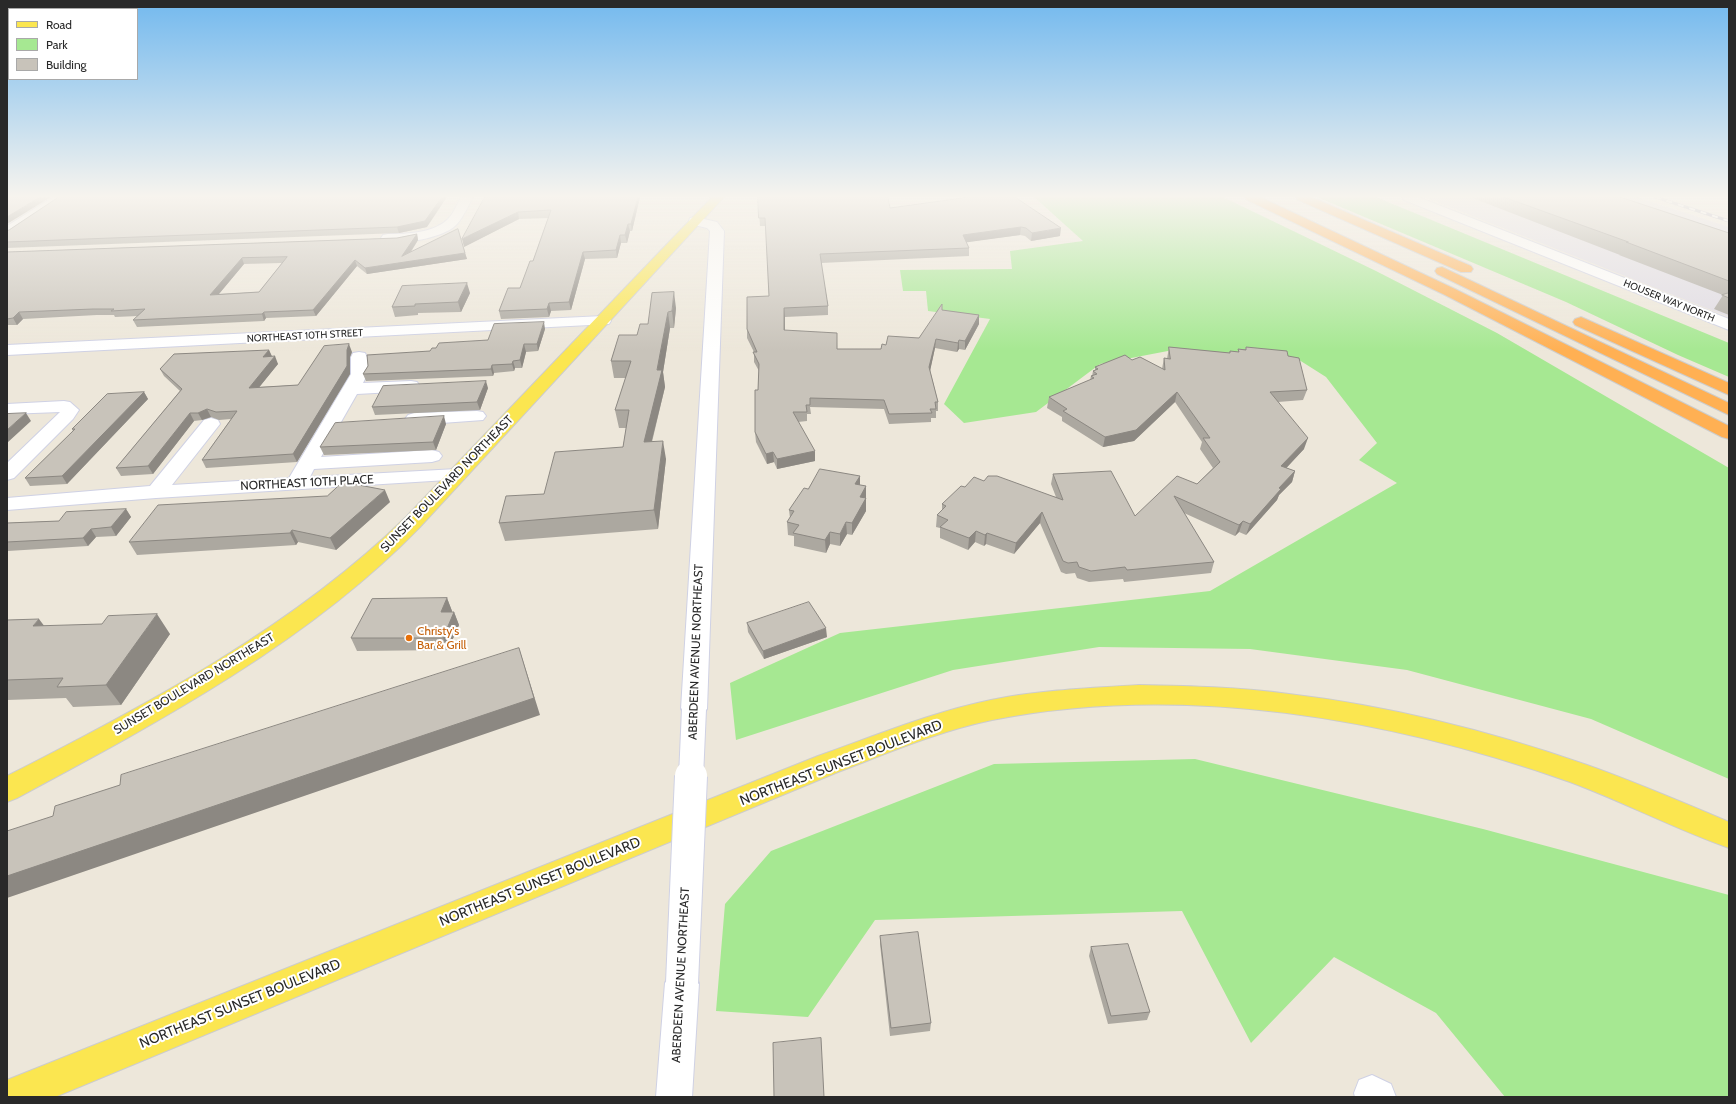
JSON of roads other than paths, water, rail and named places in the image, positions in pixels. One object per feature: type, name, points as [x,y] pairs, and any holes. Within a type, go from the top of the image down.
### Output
[{"type":"highway","points":[[1360,249],[1450,292],[1729,433]]},
{"type":"highway","points":[[1394,249],[1729,410]]},
{"type":"highway","points":[[1421,249],[1729,390]]},
{"type":"highway","points":[[1450,292],[1729,449]]},
{"type":"main road","name":"SUNSET BOULEVARD NORTHEAST","points":[[7,790],[100,742],[259,646],[308,612],[378,556],[457,475],[670,249]]},
{"type":"main road","name":"NORTHEAST SUNSET BOULEVARD","points":[[11,1097],[828,764],[935,726],[992,710],[1050,702],[1124,695],[1183,694],[1324,709],[1385,719],[1497,748],[1579,774],[1729,835]]},
{"type":"street","name":"ABERDEEN AVENUE NORTHEAST","points":[[674,1097],[682,983],[716,249]]},
{"type":"street","name":"HOUSER WAY NORTH","points":[[1539,249],[1729,325]]},
{"type":"street","name":"NORTHEAST 10TH STREET","points":[[7,350],[602,321]]},
{"type":"street","points":[[296,484],[360,374],[373,332]]},
{"type":"street","points":[[351,389],[427,385]]},
{"type":"street","points":[[7,409],[64,406],[70,410],[67,415],[7,474]]},
{"type":"street","points":[[400,420],[477,416]]},
{"type":"street","points":[[331,424],[354,423]]},
{"type":"street","points":[[156,492],[211,424]]},
{"type":"street","points":[[308,464],[432,456]]},
{"type":"street","name":"NORTHEAST 10TH PLACE","points":[[7,504],[156,492],[457,475]]},
{"type":"place","name":"Christy's Bar & Grill","points":[[409,638]]}]
